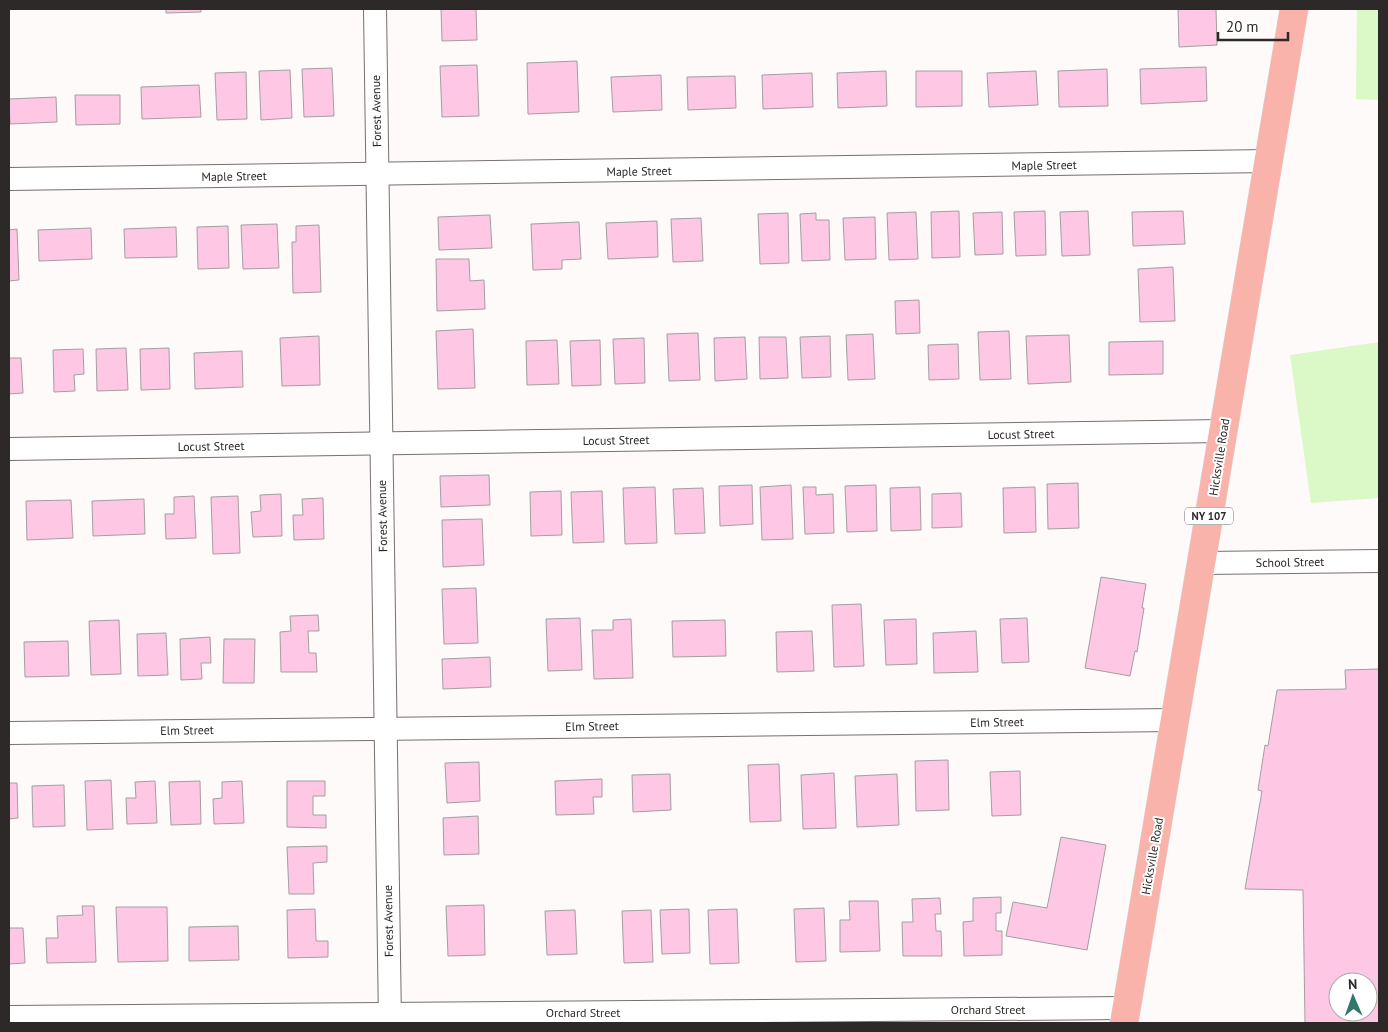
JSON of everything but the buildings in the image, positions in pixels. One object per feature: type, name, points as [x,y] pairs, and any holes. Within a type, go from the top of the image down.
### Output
[{"type":"main road","name":"Hicksville Road","points":[[1125,1015],[1294,9]]},
{"type":"street","name":"Forest Avenue","points":[[375,9],[390,1018]]},
{"type":"street","name":"Maple Street","points":[[9,179],[1269,161]]},
{"type":"street","name":"Locust Street","points":[[9,449],[1223,431]]},
{"type":"street","name":"School Street","points":[[1201,563],[1379,561]]},
{"type":"street","name":"Elm Street","points":[[9,732],[1175,720]]},
{"type":"street","name":"Orchard Street","points":[[9,1017],[390,1018],[1125,1015]]},
{"type":"green space","points":[[1357,9],[1379,9],[1379,100],[1356,99]]},
{"type":"green space","points":[[1379,342],[1379,498],[1311,503],[1290,355]]}]
